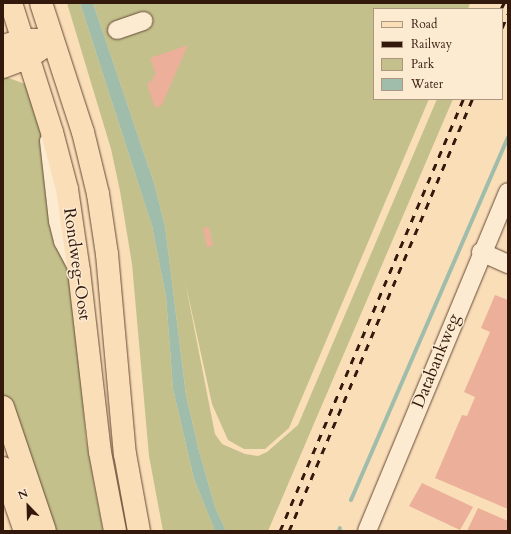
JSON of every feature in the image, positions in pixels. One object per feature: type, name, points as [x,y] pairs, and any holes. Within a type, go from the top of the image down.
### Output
[{"type":"main road","name":"Rondweg-Oost","points":[[10,3],[48,119],[67,189],[79,271],[100,452],[115,531]]},
{"type":"main road","name":"Rondweg-Oost","points":[[41,3],[83,132],[98,194],[107,254],[125,454],[140,531]]},
{"type":"main road","points":[[3,46],[26,48],[54,40]]},
{"type":"main road","points":[[3,67],[26,48]]},
{"type":"main road","points":[[3,407],[9,464],[24,531]]},
{"type":"main road","points":[[9,464],[45,531]]},
{"type":"street","points":[[117,30],[143,21]]},
{"type":"street","name":"Databankweg","points":[[367,531],[481,252],[508,192]]},
{"type":"street","points":[[481,252],[508,264]]},
{"type":"green space","points":[[67,3],[80,3],[152,226],[166,297],[173,389],[194,479],[215,531],[163,531],[149,456],[132,264],[120,191],[111,149]]},
{"type":"green space","points":[[93,3],[470,3],[468,8],[373,8],[373,100],[429,100],[289,428],[265,449],[244,449],[228,440],[212,404],[185,281],[215,434],[222,444],[245,454],[258,456],[267,452],[298,425],[437,100],[453,100],[268,531],[226,531],[215,507],[199,451],[186,395],[165,226],[155,186]]},
{"type":"green space","points":[[6,77],[25,84],[51,157],[72,278],[86,439],[103,531],[50,531],[3,396],[3,78]]},
{"type":"water","points":[[80,3],[93,3],[155,186],[165,226],[186,395],[199,451],[215,507],[226,531],[215,531],[194,479],[173,389],[166,297],[152,226]]},
{"type":"building","points":[[188,45],[162,105],[155,108],[148,88],[148,82],[154,80],[152,76],[156,75],[150,58]]},
{"type":"building","points":[[209,227],[213,246],[207,247],[203,228]]},
{"type":"building","points":[[495,295],[508,300],[508,509],[435,478],[462,415],[467,416],[475,397],[464,392],[490,332],[481,328]]},
{"type":"building","points":[[422,483],[473,507],[460,530],[409,506]]},
{"type":"building","points":[[478,508],[508,521],[508,531],[467,531]]},
{"type":"waterway","points":[[351,500],[508,137]]},
{"type":"railway","points":[[502,8],[504,3]]},
{"type":"railway","points":[[503,26],[508,14]]},
{"type":"railway","points":[[280,531],[463,100]]},
{"type":"railway","points":[[289,531],[472,100]]}]
